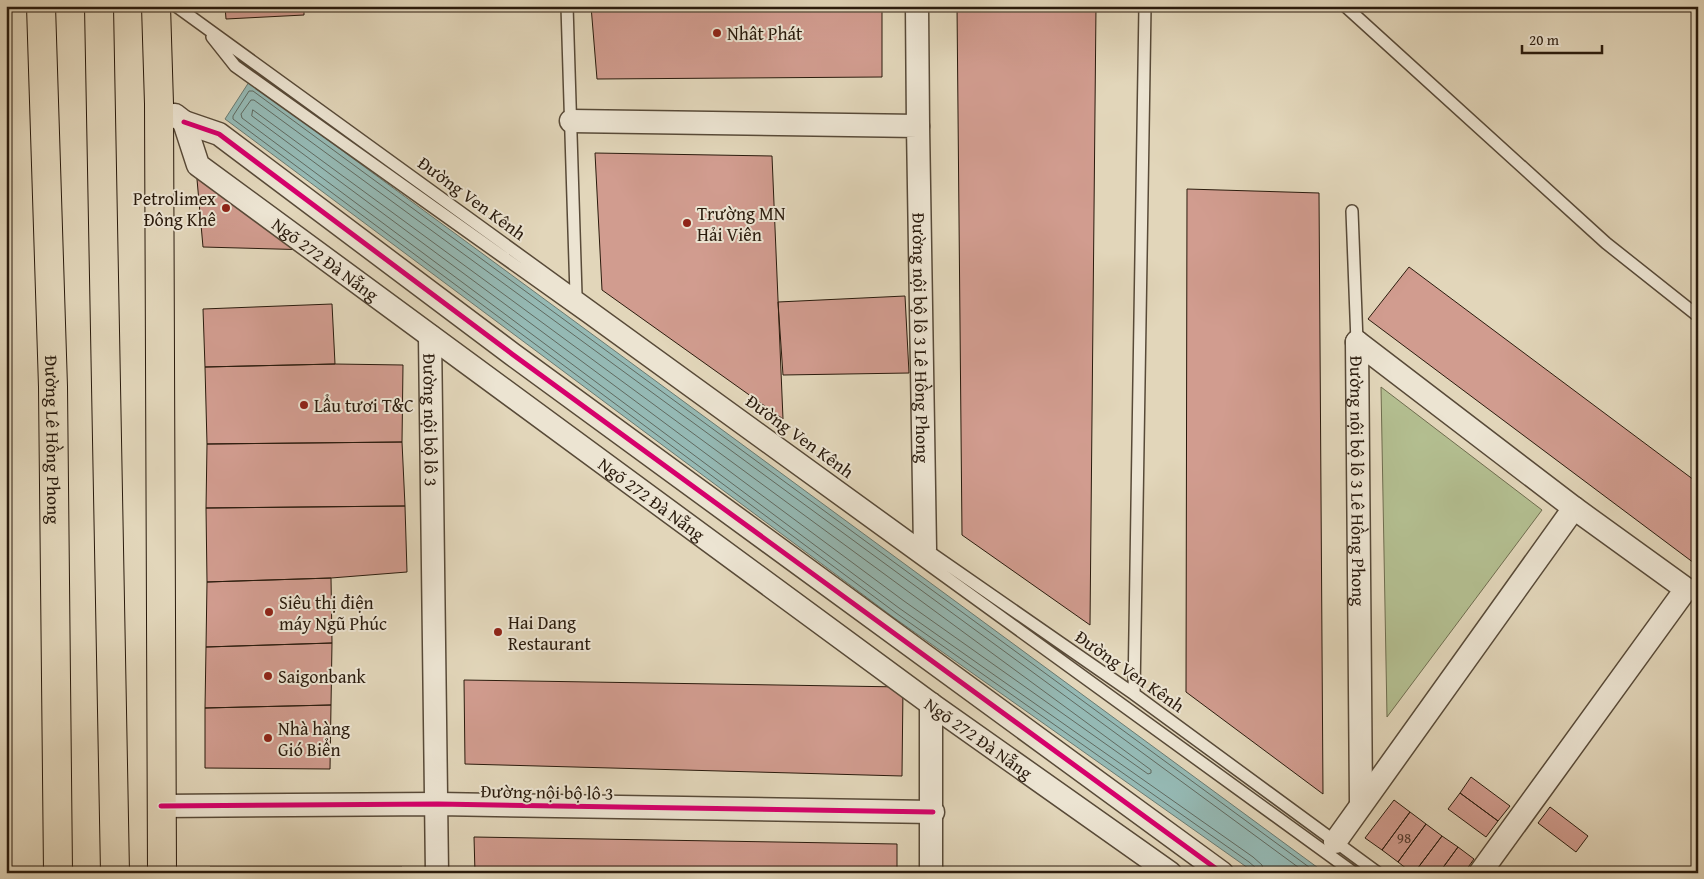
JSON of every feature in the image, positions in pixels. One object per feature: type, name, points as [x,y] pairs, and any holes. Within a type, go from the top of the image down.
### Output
[{"type":"main road","name":"Đường Lê Hồng Phong","points":[[42,6],[53,387],[58,873]]},
{"type":"main road","points":[[99,6],[115,873]]},
{"type":"main road","points":[[156,6],[159,104],[162,873]]},
{"type":"street","name":"Đường nội bộ lô 3 Lê Hồng Phong","points":[[917,6],[925,549]]},
{"type":"street","points":[[159,104],[184,122],[219,134],[567,395],[1222,873]]},
{"type":"street","points":[[571,121],[918,126]]},
{"type":"street","name":"Ngõ 272 Đà Nẵng","points":[[184,122],[198,165],[931,704],[1170,873]]},
{"type":"street","name":"Đường nội bộ lô 3","points":[[430,336],[438,804],[437,873]]},
{"type":"street","name":"Đường nội bộ lô 3 Lê Hồng Phong","points":[[1357,342],[1574,508],[1686,589],[1480,873]]},
{"type":"street","name":"Đường nội bộ lô 3 Lê Hồng Phong","points":[[1357,342],[1361,802]]},
{"type":"street","points":[[1335,842],[1361,802],[1574,508]]},
{"type":"street","points":[[931,704],[933,812],[931,873]]},
{"type":"street","name":"Đường nội bộ lô 3","points":[[161,806],[438,804],[933,812]]},
{"type":"lane","name":"Đường Ven Kênh","points":[[176,6],[925,549],[1134,694],[1378,873]]},
{"type":"lane","points":[[567,6],[576,295]]},
{"type":"lane","points":[[1134,694],[1144,6]]},
{"type":"lane","points":[[1345,6],[1606,243],[1698,316]]},
{"type":"lane","name":"Đường Ven Kênh","points":[[203,26],[235,66],[586,316],[1354,873]]},
{"type":"lane","points":[[1352,211],[1357,342]]},
{"type":"green space","points":[[1381,387],[1542,510],[1387,717]]},
{"type":"water","points":[[249,82],[1325,873],[1255,873],[893,617],[225,119]]},
{"type":"building","points":[[225,6],[304,6],[304,15],[226,19]]},
{"type":"building","points":[[591,6],[882,6],[882,77],[597,79]]},
{"type":"building","points":[[957,6],[1096,6],[1090,625],[962,535]]},
{"type":"building","name":"Trường MN Hải Viên","points":[[595,153],[772,156],[783,419],[602,290]]},
{"type":"building","name":"Petrolimex Đông Khê","points":[[196,168],[313,250],[203,247]]},
{"type":"building","points":[[1187,189],[1319,193],[1323,794],[1186,692]]},
{"type":"building","points":[[1409,267],[1698,483],[1698,566],[1368,319]]},
{"type":"building","points":[[905,296],[909,373],[783,375],[778,302]]},
{"type":"building","points":[[332,304],[335,364],[205,367],[203,309]]},
{"type":"building","name":"Lẩu tươi T&C","points":[[335,364],[403,365],[402,442],[207,444],[205,367]]},
{"type":"building","points":[[402,442],[405,506],[206,508],[207,444]]},
{"type":"building","points":[[405,506],[407,572],[331,578],[207,582],[206,508]]},
{"type":"building","name":"Siêu thị điện máy Ngũ Phúc","points":[[331,578],[332,643],[206,647],[207,582]]},
{"type":"building","name":"Saigonbank","points":[[332,643],[331,705],[205,708],[206,647]]},
{"type":"building","points":[[464,680],[903,687],[902,776],[465,764]]},
{"type":"building","name":"Nhà hàng Gió Biển","points":[[331,705],[330,769],[205,768],[205,708]]},
{"type":"building","points":[[1471,777],[1510,806],[1498,821],[1460,793]]},
{"type":"building","points":[[1460,793],[1498,821],[1486,837],[1448,809]]},
{"type":"building","points":[[1394,800],[1410,812],[1382,850],[1365,838]]},
{"type":"building","points":[[1550,807],[1588,836],[1576,852],[1538,823]]},
{"type":"building","points":[[1410,812],[1426,824],[1398,862],[1382,850]]},
{"type":"building","points":[[1426,824],[1442,836],[1414,873],[1412,873],[1398,862]]},
{"type":"building","points":[[1442,836],[1458,847],[1439,873],[1414,873]]},
{"type":"building","points":[[474,837],[897,844],[897,873],[475,873]]},
{"type":"building","points":[[1458,847],[1474,859],[1464,873],[1439,873]]},
{"type":"building","points":[[210,867],[402,867],[402,873],[210,873]]},
{"type":"cycle path","points":[[184,122],[219,134],[512,354],[1222,873]]},
{"type":"cycle path","points":[[161,806],[438,804],[933,812]]},
{"type":"place","name":"Nhât Phát","points":[[717,33]]},
{"type":"place","name":"Petrolimex Đông Khê","points":[[226,208]]},
{"type":"place","name":"Trường MN Hải Viên","points":[[687,223]]},
{"type":"place","name":"Lẩu tươi T&C","points":[[304,405]]},
{"type":"place","name":"Siêu thị điện máy Ngũ Phúc","points":[[269,612]]},
{"type":"place","name":"Hai Dang Restaurant","points":[[498,632]]},
{"type":"place","name":"Saigonbank","points":[[268,676]]},
{"type":"place","name":"Nhà hàng Gió Biển","points":[[268,738]]}]
